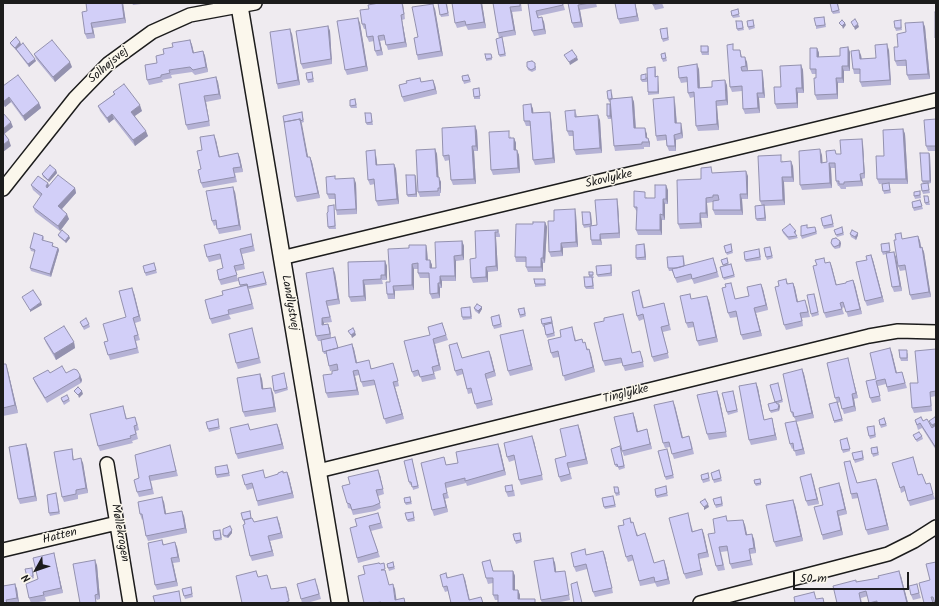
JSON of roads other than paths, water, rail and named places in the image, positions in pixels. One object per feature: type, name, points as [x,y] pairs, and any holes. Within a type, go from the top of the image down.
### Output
[{"type":"street","name":"Solhøjsvej","points":[[3,189],[75,98],[108,64],[152,32],[190,15],[245,4]]},
{"type":"street","name":"Landlystvej","points":[[245,4],[281,258],[340,603]]},
{"type":"street","name":"Skovlykke","points":[[281,258],[936,100]]},
{"type":"street","name":"Tinglykke","points":[[318,471],[869,336],[898,331],[936,332]]},
{"type":"street","name":"Møllekrogen","points":[[107,464],[130,603]]},
{"type":"street","name":"Hatten","points":[[3,550],[117,523]]},
{"type":"street","points":[[700,603],[888,554],[936,527]]}]
